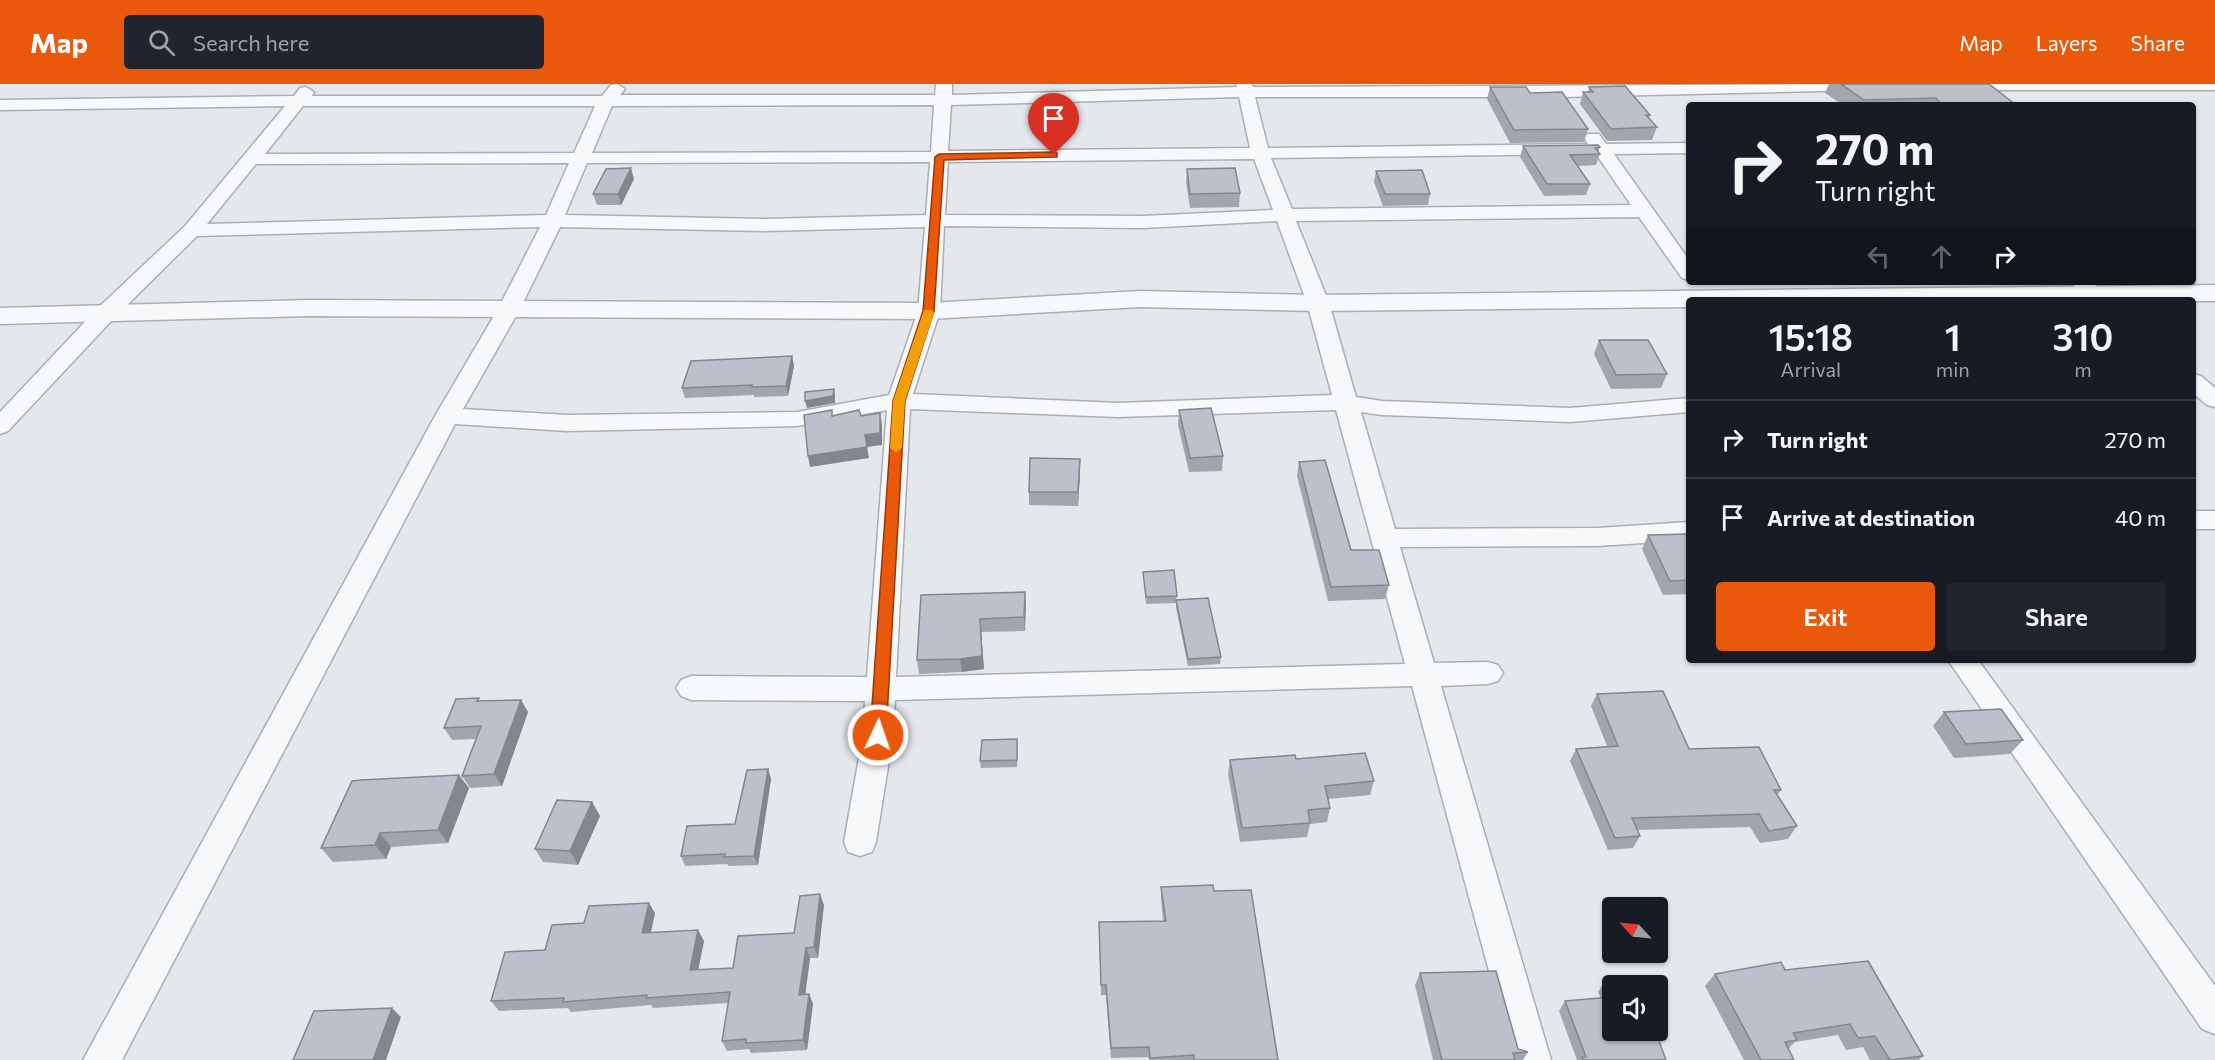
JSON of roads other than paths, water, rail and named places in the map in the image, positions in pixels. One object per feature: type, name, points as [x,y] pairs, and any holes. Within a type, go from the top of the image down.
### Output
[{"type":"street","points":[[0,426],[106,313],[192,230],[313,84]]},
{"type":"street","points":[[102,1060],[447,416],[509,309],[553,221],[605,102],[622,84]]},
{"type":"street","points":[[0,105],[299,101],[605,102],[944,92],[1880,84]]},
{"type":"street","points":[[1939,84],[2215,86]]},
{"type":"street","points":[[2183,85],[2207,101]]},
{"type":"street","points":[[1245,88],[1260,152],[1318,303],[1344,402],[1385,538],[1532,1060]]},
{"type":"street","points":[[1558,88],[1686,270]]},
{"type":"street","points":[[860,842],[878,735],[899,401],[929,311],[944,92]]},
{"type":"street","points":[[251,159],[939,157],[1686,148]]},
{"type":"street","points":[[192,230],[553,221],[764,225],[934,221],[1143,222],[1284,215],[1644,211]]},
{"type":"street","points":[[1851,297],[2092,292],[2215,293]]},
{"type":"street","points":[[0,316],[309,308],[929,311],[1140,299],[1318,303],[1686,300]]},
{"type":"street","points":[[2196,384],[2215,400]]},
{"type":"street","points":[[447,416],[567,423],[797,420],[899,401],[1118,410],[1344,402],[1382,408],[1570,415],[1686,405]]},
{"type":"street","points":[[2196,520],[2215,520]]},
{"type":"street","points":[[1385,538],[1597,537],[1686,531]]},
{"type":"street","points":[[1964,663],[2215,1016]]},
{"type":"street","points":[[691,688],[880,689],[1488,673]]}]
